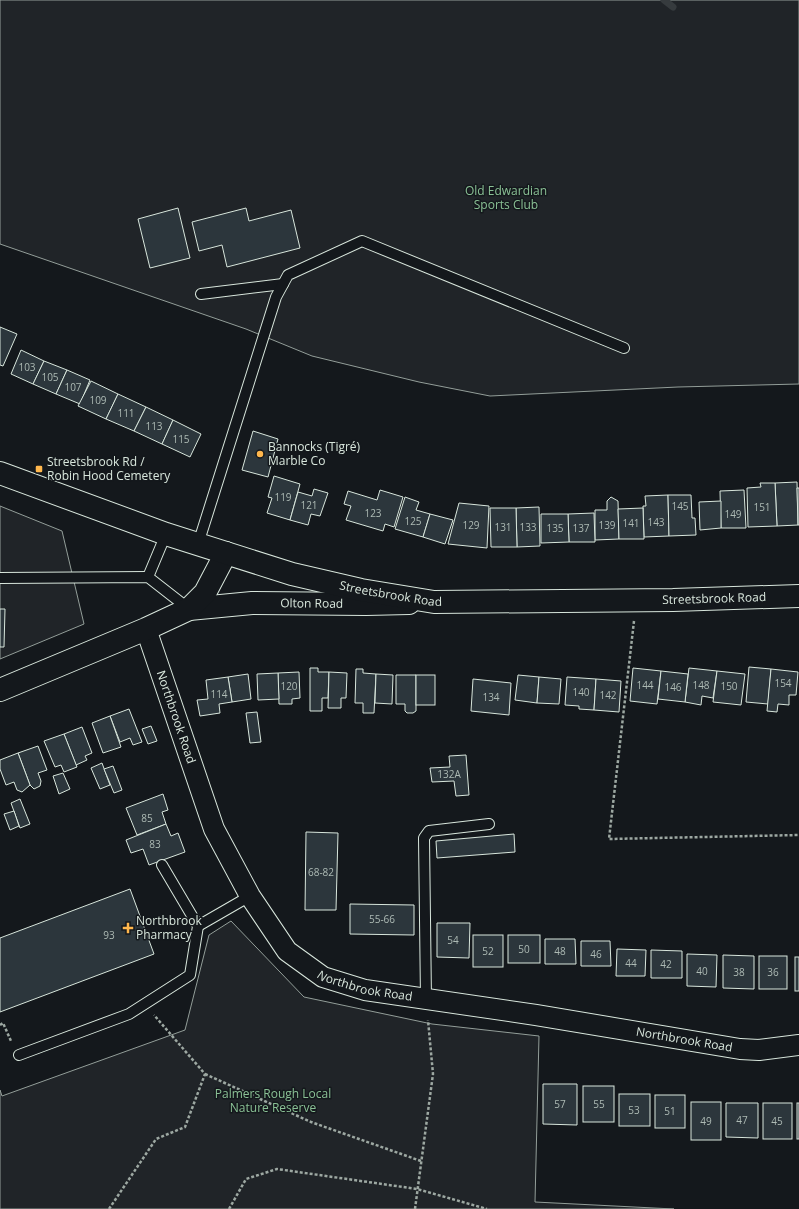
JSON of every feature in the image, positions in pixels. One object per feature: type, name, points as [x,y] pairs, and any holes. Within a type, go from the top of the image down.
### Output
[{"type":"main road","name":"Streetsbrook Road","points":[[0,473],[166,534],[292,574],[361,590],[434,602],[637,601],[799,596]]},
{"type":"main road","name":"Olton Road","points":[[189,609],[205,593],[226,553]]},
{"type":"main road","name":"Olton Road","points":[[0,690],[146,629],[189,609],[252,603],[366,604],[434,602]]},
{"type":"street","name":"Northbrook Road","points":[[146,629],[214,829],[250,896],[287,951],[323,977],[365,990],[536,1015],[740,1049],[759,1050],[799,1044]]},
{"type":"lane","points":[[198,544],[276,297],[288,275],[362,241],[624,348]]},
{"type":"lane","points":[[201,294],[283,284]]},
{"type":"lane","points":[[148,577],[166,534]]},
{"type":"lane","points":[[0,578],[148,577],[189,609]]},
{"type":"lane","points":[[426,1000],[424,838],[429,831],[490,824]]},
{"type":"lane","points":[[18,1055],[129,1014],[190,975],[198,926],[162,865]]},
{"type":"lane","points":[[198,926],[250,896]]},
{"type":"path","points":[[637,601],[609,839],[799,835]]},
{"type":"path","points":[[415,1209],[433,1074],[426,1000]]},
{"type":"path","points":[[144,1004],[205,1074],[311,1122],[421,1161]]},
{"type":"path","points":[[0,1025],[3,1023],[18,1055]]},
{"type":"path","points":[[108,1209],[156,1139],[185,1127],[205,1074]]},
{"type":"path","points":[[229,1209],[246,1179],[277,1169],[417,1190],[488,1209]]},
{"type":"green space","name":"Old Edwardian Sports Club","points":[[0,0],[799,0],[799,384],[678,387],[490,396],[419,382],[312,356],[246,329],[0,244]]},
{"type":"green space","points":[[0,506],[62,531],[84,624],[0,659]]},
{"type":"green space","name":"Palmers Rough Local Nature Reserve","points":[[231,921],[304,997],[432,1024],[539,1036],[535,1202],[674,1209],[0,1209],[0,1090],[2,1096],[185,1030],[209,935]]},
{"type":"building","points":[[178,208],[190,258],[150,268],[138,219]]},
{"type":"building","points":[[246,208],[249,221],[291,210],[300,248],[227,267],[222,245],[199,251],[192,222]]},
{"type":"building","points":[[0,327],[17,334],[3,366],[0,365]]},
{"type":"building","points":[[21,350],[44,361],[33,384],[11,374]]},
{"type":"building","points":[[44,361],[67,370],[56,394],[33,384]]},
{"type":"building","points":[[67,370],[90,380],[80,404],[56,394]]},
{"type":"building","points":[[91,381],[118,394],[106,419],[78,406]]},
{"type":"building","points":[[118,394],[146,407],[134,431],[106,419]]},
{"type":"building","points":[[146,407],[173,420],[162,444],[134,431]]},
{"type":"building","points":[[173,420],[201,434],[190,457],[162,444]]},
{"type":"building","name":"Bannocks (Tigré) Marble Co","points":[[253,431],[278,439],[268,477],[242,470]]},
{"type":"building","points":[[274,476],[300,484],[290,520],[267,513],[272,498],[268,497]]},
{"type":"building","points":[[797,482],[798,525],[777,526],[775,483]]},
{"type":"building","points":[[760,483],[775,483],[777,526],[748,527],[747,488],[761,487]]},
{"type":"building","points":[[797,488],[799,488],[799,525],[798,525]]},
{"type":"building","points":[[314,489],[328,493],[320,516],[311,514],[308,525],[290,520],[298,492],[312,496]]},
{"type":"building","points":[[380,490],[403,497],[394,527],[385,524],[383,531],[346,520],[351,506],[344,504],[348,491],[377,500]]},
{"type":"building","points":[[744,490],[746,528],[721,528],[720,491]]},
{"type":"building","points":[[668,495],[669,536],[644,537],[643,506],[646,506],[645,496]]},
{"type":"building","points":[[668,495],[691,495],[692,518],[695,518],[696,535],[669,536]]},
{"type":"building","points":[[405,497],[419,502],[416,510],[430,514],[423,537],[395,529]]},
{"type":"building","points":[[611,497],[618,501],[619,539],[595,540],[595,510],[607,510],[607,501]]},
{"type":"building","points":[[721,501],[721,528],[700,530],[699,502]]},
{"type":"building","points":[[459,503],[489,506],[487,548],[448,544]]},
{"type":"building","points":[[539,507],[540,546],[517,547],[516,508]]},
{"type":"building","points":[[490,508],[516,508],[517,547],[491,547]]},
{"type":"building","points":[[643,508],[644,539],[619,539],[618,509]]},
{"type":"building","points":[[594,513],[595,542],[569,542],[568,514]]},
{"type":"building","points":[[430,514],[453,520],[445,544],[423,537]]},
{"type":"building","points":[[541,514],[568,514],[569,542],[541,543]]},
{"type":"building","points":[[0,609],[5,609],[4,647],[0,647]]},
{"type":"building","points":[[749,667],[771,669],[768,704],[746,702]]},
{"type":"building","points":[[310,668],[318,668],[318,672],[329,672],[328,698],[322,698],[322,711],[310,711]]},
{"type":"building","points":[[633,668],[661,671],[657,704],[630,701]]},
{"type":"building","points":[[689,668],[717,671],[713,698],[702,696],[701,705],[685,702]]},
{"type":"building","points":[[356,669],[363,669],[363,673],[376,674],[374,713],[363,713],[363,703],[355,703]]},
{"type":"building","points":[[771,669],[798,672],[796,695],[789,695],[789,705],[778,704],[777,712],[767,711]]},
{"type":"building","points":[[661,671],[688,674],[685,702],[658,699]]},
{"type":"building","points":[[717,671],[745,674],[741,705],[713,702]]},
{"type":"building","points":[[299,672],[300,698],[292,699],[292,704],[279,704],[278,673]]},
{"type":"building","points":[[329,672],[347,673],[346,698],[341,698],[341,708],[328,708]]},
{"type":"building","points":[[278,673],[279,699],[258,700],[257,674]]},
{"type":"building","points":[[248,674],[251,699],[232,702],[228,677]]},
{"type":"building","points":[[376,674],[393,675],[392,704],[375,703]]},
{"type":"building","points":[[396,675],[416,675],[416,711],[413,713],[407,713],[405,711],[405,704],[396,704]]},
{"type":"building","points":[[416,675],[435,675],[435,705],[416,705]]},
{"type":"building","points":[[518,675],[539,677],[537,703],[515,700]]},
{"type":"building","points":[[228,677],[232,702],[219,704],[220,713],[200,716],[197,700],[208,699],[206,680]]},
{"type":"building","points":[[539,677],[561,679],[559,704],[537,703]]},
{"type":"building","points":[[567,677],[596,679],[594,710],[579,709],[579,706],[565,705]]},
{"type":"building","points":[[473,679],[511,683],[509,715],[471,711]]},
{"type":"building","points":[[596,679],[621,681],[619,712],[594,710]]},
{"type":"building","points":[[129,709],[142,742],[133,745],[130,738],[120,742],[110,716]]},
{"type":"building","points":[[257,712],[261,742],[250,743],[246,713]]},
{"type":"building","points":[[110,716],[121,747],[103,753],[92,723]]},
{"type":"building","points":[[151,726],[157,741],[148,744],[142,729]]},
{"type":"building","points":[[82,727],[92,753],[85,756],[87,760],[76,765],[64,734]]},
{"type":"building","points":[[64,734],[77,767],[64,772],[61,765],[55,767],[44,741]]},
{"type":"building","points":[[38,746],[47,770],[38,773],[41,781],[40,786],[34,789],[30,785],[18,753]]},
{"type":"building","points":[[18,753],[30,785],[22,792],[17,790],[14,782],[6,785],[0,769],[0,760]]},
{"type":"building","points":[[466,755],[469,795],[456,796],[454,781],[432,782],[430,768],[450,767],[449,756]]},
{"type":"building","points":[[102,763],[110,785],[100,789],[91,768]]},
{"type":"building","points":[[113,766],[122,790],[114,793],[104,769]]},
{"type":"building","points":[[63,773],[70,789],[59,794],[53,776]]},
{"type":"building","points":[[163,794],[168,810],[162,812],[166,824],[137,835],[126,808]]},
{"type":"building","points":[[20,799],[30,824],[20,828],[11,803]]},
{"type":"building","points":[[14,811],[19,826],[10,830],[4,814]]},
{"type":"building","points":[[166,824],[171,836],[178,833],[185,852],[149,865],[143,849],[131,853],[126,840]]},
{"type":"building","points":[[306,832],[338,833],[336,910],[305,910]]},
{"type":"building","points":[[514,834],[515,852],[437,858],[436,841]]},
{"type":"building","points":[[130,889],[154,954],[0,1012],[0,938]]},
{"type":"building","points":[[350,904],[414,905],[414,935],[350,934]]},
{"type":"building","points":[[437,923],[470,923],[469,958],[437,957]]},
{"type":"building","points":[[473,935],[503,935],[503,967],[473,967]]},
{"type":"building","points":[[508,935],[540,935],[540,963],[508,963]]},
{"type":"building","points":[[545,939],[575,939],[576,964],[545,964]]},
{"type":"building","points":[[581,941],[610,941],[611,966],[581,966]]},
{"type":"building","points":[[617,949],[646,950],[645,976],[616,976]]},
{"type":"building","points":[[651,950],[682,951],[682,978],[651,978]]},
{"type":"building","points":[[687,954],[717,955],[716,987],[687,986]]},
{"type":"building","points":[[723,955],[754,956],[754,989],[723,988]]},
{"type":"building","points":[[759,956],[787,956],[787,989],[759,989]]},
{"type":"building","points":[[795,957],[799,957],[799,991],[795,991]]},
{"type":"building","points":[[543,1084],[577,1084],[577,1125],[543,1124]]},
{"type":"building","points":[[583,1086],[614,1086],[614,1122],[583,1122]]},
{"type":"building","points":[[619,1094],[650,1094],[650,1126],[619,1126]]},
{"type":"building","points":[[655,1095],[685,1095],[685,1128],[655,1128]]},
{"type":"building","points":[[691,1102],[721,1102],[721,1140],[691,1140]]},
{"type":"building","points":[[726,1103],[758,1103],[758,1138],[726,1137]]},
{"type":"building","points":[[763,1103],[792,1103],[792,1139],[763,1139]]},
{"type":"building","points":[[797,1103],[799,1103],[799,1139],[797,1139]]},
{"type":"waterway","points":[[664,0],[673,7]]},
{"type":"place","name":"Bannocks (Tigré) Marble Co","points":[[260,454]]},
{"type":"place","name":"Streetsbrook Rd / Robin Hood Cemetery","points":[[39,469]]},
{"type":"place","name":"Northbrook Pharmacy","points":[[128,928]]}]
